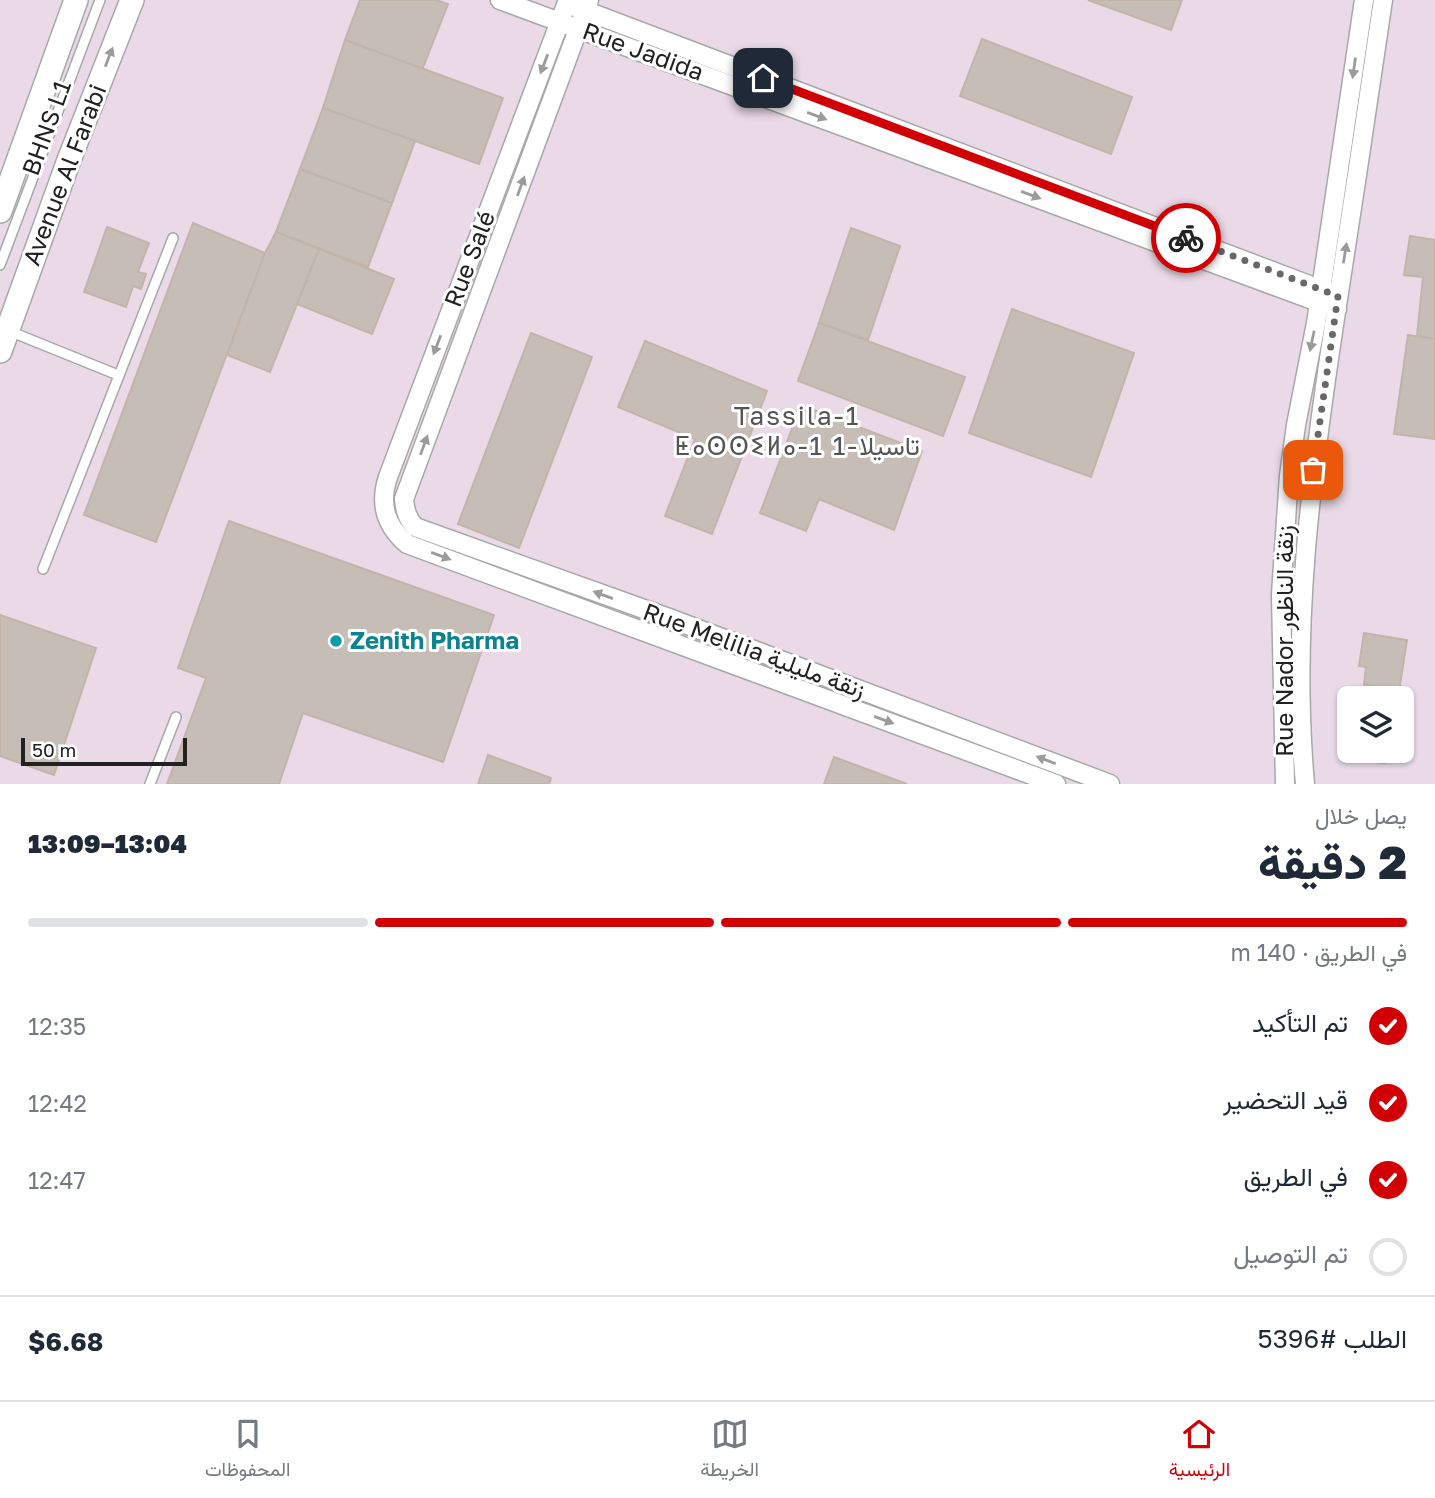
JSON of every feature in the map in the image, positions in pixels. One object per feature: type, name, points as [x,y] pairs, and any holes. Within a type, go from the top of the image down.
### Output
[{"type":"street","name":"Avenue Al Farabi","points":[[0,211],[76,0]]},
{"type":"street","name":"Avenue Al Farabi","points":[[4,341],[69,160],[132,0]]},
{"type":"street","name":"Rue Jadida","points":[[500,0],[1337,302]]},
{"type":"street","name":"Rue Nador زنقة الناظور","points":[[1285,784],[1280,620],[1284,528],[1296,425],[1320,296],[1364,0]]},
{"type":"street","name":"Rue Nador زنقة الناظور","points":[[1305,784],[1300,682],[1304,569],[1316,447],[1383,0]]},
{"type":"street","name":"Rue Jadida","points":[[564,1],[587,6],[1320,296]]},
{"type":"street","name":"Rue Salé","points":[[387,519],[383,499],[387,477],[560,22],[564,1]]},
{"type":"street","name":"Rue Salé","points":[[405,510],[404,499],[587,6]]},
{"type":"street","points":[[387,519],[405,510]]},
{"type":"street","name":"Rue Melilia زنقة مليلية","points":[[405,510],[415,527],[669,618],[1110,784]]},
{"type":"street","name":"Rue Melilia زنقة مليلية","points":[[387,519],[392,529],[407,544],[1056,784]]},
{"type":"lane","name":"BHNS L1","points":[[0,256],[94,0]]},
{"type":"lane","name":"BHNS L1","points":[[0,265],[100,0]]},
{"type":"lane","points":[[43,569],[173,238]]},
{"type":"lane","points":[[4,341],[118,375]]},
{"type":"lane","points":[[150,784],[176,717]]},
{"type":"shaded area","points":[[0,0],[1435,0],[1435,784],[0,784]]},
{"type":"building","points":[[360,0],[436,0],[448,4],[422,70],[345,40]]},
{"type":"building","points":[[1088,0],[1182,0],[1171,30]]},
{"type":"building","points":[[982,39],[1132,97],[1111,154],[960,96]]},
{"type":"building","points":[[345,40],[503,98],[479,164],[323,108]]},
{"type":"building","points":[[323,108],[415,141],[392,203],[300,169]]},
{"type":"building","points":[[300,169],[392,203],[368,267],[276,232]]},
{"type":"building","points":[[193,223],[265,253],[156,542],[84,515]]},
{"type":"building","points":[[107,227],[149,243],[138,272],[146,274],[141,289],[133,286],[126,307],[84,292]]},
{"type":"building","points":[[851,228],[900,246],[868,340],[819,323]]},
{"type":"building","points":[[276,232],[319,249],[270,372],[227,355],[265,253]]},
{"type":"building","points":[[1410,236],[1435,240],[1435,339],[1417,336],[1423,277],[1404,275]]},
{"type":"building","points":[[319,249],[394,279],[372,334],[297,304]]},
{"type":"building","points":[[1012,309],[1134,353],[1091,477],[969,433]]},
{"type":"building","points":[[819,323],[965,377],[943,436],[798,381]]},
{"type":"building","points":[[531,333],[592,357],[519,548],[458,524]]},
{"type":"building","points":[[1408,335],[1435,339],[1435,439],[1394,434]]},
{"type":"building","points":[[645,341],[767,391],[712,534],[665,516],[695,439],[618,407]]},
{"type":"building","points":[[801,405],[922,451],[894,530],[819,499],[806,531],[760,513]]},
{"type":"building","name":"Zenith Pharma","points":[[229,521],[494,615],[443,762],[303,713],[279,784],[167,784],[206,678],[178,668]]},
{"type":"building","points":[[0,615],[96,648],[54,775],[0,756]]},
{"type":"building","points":[[1364,633],[1407,640],[1400,686],[1364,685],[1366,667],[1359,666]]},
{"type":"building","points":[[488,755],[551,778],[549,784],[478,784]]},
{"type":"building","points":[[834,757],[907,784],[824,784]]},
{"type":"way so far","points":[[1186,238],[1338,296],[1313,470]]},
{"type":"place","name":"Zenith Pharma","points":[[336,641]]},
{"type":"district","name":"Tassila-1 ⵟⴰⵙⵙⵉⵍⴰ-1 1-تاسيلا","points":[[797,431]]},
{"type":"route","points":[[763,78],[1186,238]]}]
